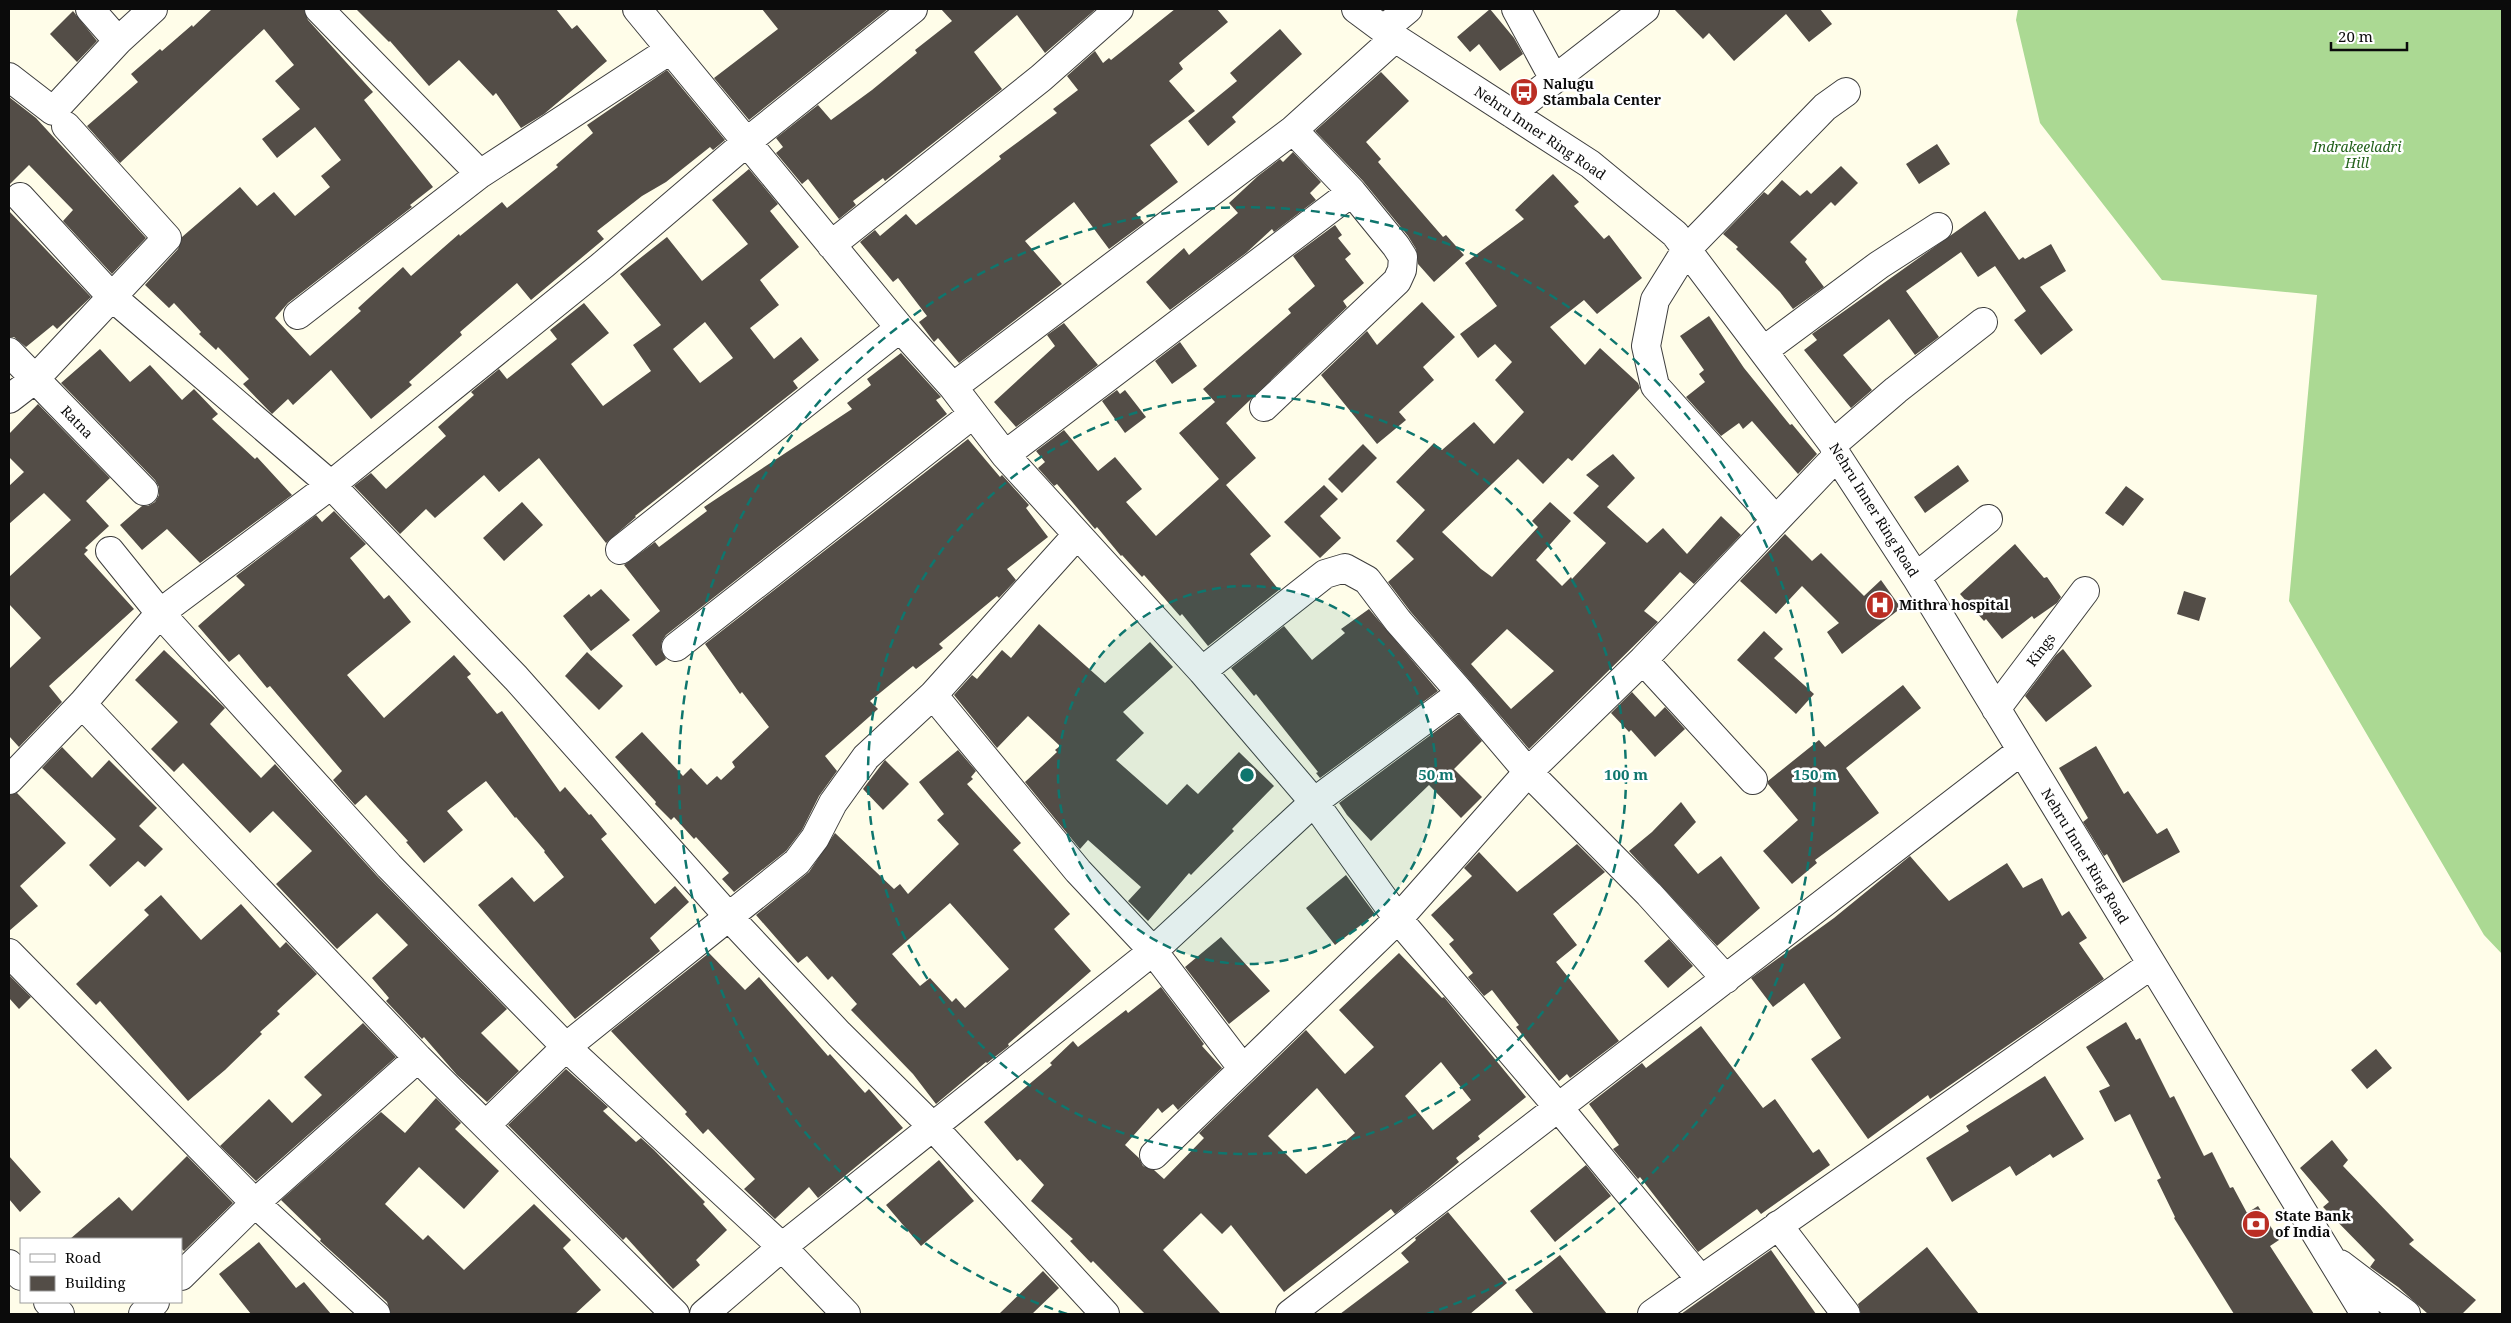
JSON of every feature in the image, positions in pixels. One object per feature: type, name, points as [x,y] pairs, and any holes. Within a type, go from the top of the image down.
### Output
[{"type":"street","points":[[90,9],[118,40]]},
{"type":"street","points":[[9,77],[54,111],[118,40],[153,9]]},
{"type":"street","points":[[319,9],[480,174]]},
{"type":"street","points":[[637,9],[748,141],[900,328],[953,386],[972,415],[1005,456],[1202,672],[1314,802],[1398,919],[1558,1107],[1701,1280]]},
{"type":"street","points":[[9,780],[82,704],[160,613],[331,485],[604,264],[748,141],[913,9]]},
{"type":"street","points":[[831,245],[1041,78],[1119,9]]},
{"type":"street","name":"Nehru Inner Ring Road","points":[[1356,9],[1389,33],[1590,164],[1674,234],[1835,450],[1916,577],[2365,1314]]},
{"type":"street","points":[[953,386],[1293,130],[1389,33],[1408,9]]},
{"type":"street","points":[[1516,9],[1554,80]]},
{"type":"street","points":[[1511,113],[1645,9]]},
{"type":"street","points":[[298,315],[480,174],[670,50]]},
{"type":"street","points":[[1776,520],[1655,386],[1646,346],[1655,300],[1686,250],[1825,107],[1846,92]]},
{"type":"street","points":[[9,399],[35,379],[167,238],[66,126]]},
{"type":"street","points":[[1264,407],[1397,281],[1402,270],[1403,257],[1396,246],[1352,192],[1293,130]]},
{"type":"street","points":[[1005,456],[1352,192]]},
{"type":"street","points":[[20,197],[111,296],[331,485],[516,678],[729,917],[839,1034],[934,1128],[1105,1314]]},
{"type":"street","points":[[1763,351],[1880,265],[1938,227]]},
{"type":"street","points":[[1154,1155],[1398,919],[1528,772],[1643,660],[1776,520],[1835,450],[1896,390],[1983,322]]},
{"type":"street","points":[[620,550],[900,328]]},
{"type":"street","name":"Ratna","points":[[9,352],[144,491]]},
{"type":"street","points":[[676,647],[972,415]]},
{"type":"street","points":[[1916,577],[1988,519]]},
{"type":"street","points":[[487,1124],[566,1047],[798,862],[815,838],[833,803],[866,757],[933,695],[1076,536]]},
{"type":"street","points":[[110,551],[160,613],[389,866],[566,1047],[782,1247],[846,1314]]},
{"type":"street","points":[[1202,672],[1325,574],[1345,568],[1367,580],[1398,622],[1528,772],[1649,894],[1726,979]]},
{"type":"street","name":"Kings","points":[[1996,709],[2085,591]]},
{"type":"street","points":[[1643,660],[1753,780]]},
{"type":"street","points":[[704,1314],[782,1247],[1153,952],[1314,802],[1461,693]]},
{"type":"street","points":[[933,695],[1078,871],[1153,952],[1243,1069]]},
{"type":"street","points":[[82,704],[418,1058],[487,1124],[675,1314]]},
{"type":"street","points":[[1290,1314],[2021,751]]},
{"type":"street","points":[[9,953],[255,1203],[376,1314]]},
{"type":"street","points":[[1652,1314],[2151,965]]},
{"type":"street","points":[[182,1275],[255,1203],[418,1058]]},
{"type":"street","points":[[1778,1226],[1846,1314]]},
{"type":"street","points":[[2327,1254],[2406,1314]]},
{"type":"street","points":[[9,1264],[20,1275]]},
{"type":"street","points":[[49,1303],[60,1314]]},
{"type":"street","points":[[142,1314],[154,1303]]},
{"type":"green space","name":"Indrakeeladri Hill","points":[[2018,9],[2502,9],[2502,954],[2484,935],[2289,601],[2317,295],[2162,280],[2040,123],[2016,20]]},
{"type":"building","points":[[212,9],[304,9],[308,20],[373,92],[364,100],[433,187],[410,205],[412,207],[288,303],[275,318],[310,356],[361,311],[358,308],[403,267],[411,276],[459,234],[460,236],[502,202],[507,208],[558,167],[556,165],[593,133],[587,125],[667,70],[725,140],[713,150],[710,147],[666,182],[642,196],[597,231],[604,239],[531,300],[517,283],[460,332],[462,335],[409,382],[412,385],[371,419],[331,370],[293,405],[288,399],[272,414],[243,384],[249,379],[218,347],[216,350],[199,334],[201,332],[174,303],[169,308],[145,285],[178,249],[182,237],[240,187],[257,206],[274,192],[295,216],[330,187],[321,176],[341,160],[315,127],[277,158],[262,139],[300,109],[275,81],[294,65],[264,29],[120,163],[87,126],[138,82],[131,74],[160,49],[162,51],[192,25],[193,27]]},
{"type":"building","points":[[356,9],[556,9],[572,29],[577,25],[607,61],[544,114],[521,128],[496,93],[493,96],[459,60],[429,86],[390,41]]},
{"type":"building","points":[[762,9],[888,9],[749,120],[714,78],[778,29]]},
{"type":"building","points":[[941,9],[1096,9],[1045,53],[1017,15],[974,52],[1002,89],[885,181],[883,178],[853,201],[856,205],[839,219],[808,179],[802,184],[776,153],[783,147],[776,138],[818,105],[831,120],[872,90],[917,53],[915,50],[952,21]]},
{"type":"building","points":[[1175,9],[1217,9],[1228,22],[1179,63],[1183,69],[1169,81],[1195,111],[1150,145],[1178,182],[1136,214],[1144,223],[1109,249],[1074,202],[1025,241],[1062,284],[959,363],[938,338],[934,342],[919,322],[927,316],[898,278],[893,282],[860,242],[875,230],[880,236],[906,214],[916,225],[1001,159],[999,156],[1057,113],[1053,109],[1078,90],[1067,76],[1095,51],[1103,63],[1109,58],[1111,60]]},
{"type":"building","points":[[1490,9],[1514,38],[1523,54],[1500,71],[1479,44],[1470,52],[1457,37]]},
{"type":"building","points":[[1674,9],[1820,9],[1832,24],[1809,42],[1786,14],[1734,61],[1709,33],[1703,39]]},
{"type":"building","points":[[73,11],[97,41],[77,62],[50,34]]},
{"type":"building","points":[[1280,29],[1302,54],[1232,117],[1236,122],[1208,146],[1188,121],[1237,81],[1230,73]]},
{"type":"building","points":[[1381,72],[1409,101],[1366,142],[1381,159],[1378,162],[1443,237],[1446,235],[1464,255],[1434,282],[1418,264],[1416,249],[1408,236],[1363,181],[1315,131]]},
{"type":"building","points":[[9,97],[36,118],[146,238],[112,274],[63,221],[73,210],[29,165],[9,185]]},
{"type":"building","points":[[1937,144],[1950,164],[1919,184],[1906,164]]},
{"type":"building","points":[[1293,152],[1321,182],[1310,193],[1316,200],[1274,232],[1272,229],[1246,253],[1170,310],[1146,282],[1184,248],[1189,255],[1238,213],[1229,203],[1258,176],[1280,159],[1283,162]]},
{"type":"building","points":[[1841,166],[1858,183],[1835,206],[1831,202],[1790,242],[1807,259],[1805,262],[1824,287],[1793,309],[1780,292],[1736,249],[1738,247],[1723,234],[1764,192],[1768,195],[1782,180],[1800,196],[1807,190],[1811,194]]},
{"type":"building","points":[[749,169],[778,204],[770,211],[799,247],[760,280],[779,305],[750,328],[774,359],[801,337],[819,360],[793,381],[798,388],[635,516],[606,543],[539,458],[499,492],[484,475],[435,518],[426,509],[400,534],[354,486],[371,473],[386,489],[446,436],[438,427],[474,395],[471,392],[499,369],[507,379],[557,339],[550,330],[584,303],[609,333],[571,364],[603,406],[651,371],[633,345],[661,325],[620,274],[667,237],[702,281],[748,244],[712,200]],"holes":[[[705,322],[733,358],[700,383],[673,349]]]},
{"type":"building","points":[[1553,174],[1579,202],[1574,206],[1604,239],[1609,235],[1642,278],[1597,314],[1584,300],[1550,327],[1585,365],[1600,348],[1638,383],[1640,388],[1572,461],[1568,458],[1543,484],[1518,459],[1442,532],[1492,577],[1538,527],[1532,521],[1550,502],[1571,521],[1536,560],[1562,586],[1571,577],[1572,579],[1606,543],[1573,513],[1599,486],[1586,475],[1613,454],[1635,478],[1607,507],[1647,543],[1663,528],[1687,554],[1721,516],[1741,535],[1694,584],[1680,572],[1644,611],[1658,622],[1529,749],[1410,611],[1388,582],[1414,559],[1396,541],[1425,510],[1396,482],[1434,443],[1442,450],[1474,422],[1494,444],[1524,412],[1495,380],[1512,362],[1495,344],[1478,358],[1460,334],[1497,306],[1465,263],[1524,219],[1515,210]],"holes":[[[1507,629],[1554,671],[1511,709],[1471,664]]]},
{"type":"building","points":[[9,211],[91,297],[57,329],[53,325],[26,347],[14,337],[9,337]]},
{"type":"building","points":[[1985,211],[2019,260],[2023,257],[2025,259],[2051,244],[2066,271],[2040,287],[2073,330],[2041,355],[2014,320],[2026,311],[1995,266],[1978,277],[1961,252],[1906,291],[1939,337],[1915,355],[1889,319],[1843,355],[1872,390],[1851,408],[1804,350],[1817,340],[1812,334]]},
{"type":"building","points":[[1335,225],[1342,235],[1338,238],[1351,254],[1345,259],[1364,283],[1343,301],[1347,307],[1226,423],[1256,458],[1226,485],[1271,536],[1250,554],[1279,590],[1208,646],[1182,614],[1180,616],[1144,575],[1142,577],[1121,556],[1097,527],[1095,529],[1057,484],[1054,486],[1038,468],[1045,462],[1036,451],[1064,430],[1098,471],[1115,457],[1142,489],[1126,502],[1156,536],[1219,479],[1179,433],[1215,402],[1203,389],[1291,313],[1288,309],[1315,286],[1293,256]]},
{"type":"building","points":[[1422,302],[1455,337],[1423,367],[1434,380],[1399,412],[1406,420],[1377,444],[1321,375],[1367,331],[1377,345]]},
{"type":"building","points":[[1709,316],[1744,368],[1790,425],[1792,424],[1817,454],[1798,474],[1752,421],[1743,429],[1739,423],[1721,436],[1686,397],[1705,382],[1699,374],[1704,370],[1680,336]]},
{"type":"building","points":[[1064,323],[1098,365],[1016,427],[994,402],[1055,346],[1047,335]]},
{"type":"building","points":[[1180,342],[1197,366],[1172,384],[1155,361]]},
{"type":"building","points":[[100,349],[130,382],[150,365],[182,400],[194,389],[218,414],[212,419],[255,459],[257,457],[292,495],[200,563],[167,529],[142,550],[120,525],[142,506],[148,506],[155,502],[159,495],[159,487],[155,480],[61,383]]},
{"type":"building","points":[[901,353],[941,397],[936,400],[947,414],[666,635],[662,641],[661,649],[666,659],[656,666],[632,635],[660,611],[624,565],[655,542],[659,547],[707,511],[704,507],[852,409],[847,403],[871,385],[867,379]]},
{"type":"building","points":[[1117,390],[1120,394],[1125,390],[1146,417],[1125,433],[1102,401]]},
{"type":"building","points":[[38,404],[110,478],[86,501],[109,526],[85,548],[88,550],[84,554],[134,609],[49,686],[62,702],[19,747],[9,736],[9,669],[41,638],[9,604],[9,577],[71,520],[44,493],[9,524],[9,486],[24,472],[9,457],[9,434]]},
{"type":"building","points":[[968,439],[1000,477],[1002,475],[1029,505],[1026,508],[1048,537],[1007,569],[1016,580],[999,598],[997,596],[939,644],[943,648],[916,669],[913,666],[870,701],[878,709],[825,756],[837,771],[819,796],[802,830],[786,851],[734,892],[722,879],[729,873],[696,837],[694,839],[674,817],[671,820],[655,804],[656,802],[615,757],[642,732],[683,776],[691,768],[707,785],[717,776],[721,780],[735,767],[732,762],[769,727],[742,692],[740,694],[705,644]]},
{"type":"building","points":[[1363,444],[1377,458],[1342,493],[1328,479]]},
{"type":"building","points":[[1958,465],[1969,481],[1925,513],[1914,497]]},
{"type":"building","points":[[1324,485],[1338,499],[1320,516],[1341,538],[1320,558],[1284,522]]},
{"type":"building","points":[[2126,486],[2144,499],[2123,526],[2105,513]]},
{"type":"building","points":[[522,502],[543,525],[504,561],[483,538]]},
{"type":"building","points":[[334,511],[366,544],[350,558],[384,599],[389,595],[411,622],[347,675],[384,718],[454,655],[471,674],[467,677],[497,714],[502,711],[560,792],[565,787],[589,815],[591,814],[607,834],[601,839],[655,904],[675,886],[689,902],[650,938],[660,951],[575,1019],[478,905],[512,877],[534,902],[564,877],[545,851],[515,818],[486,781],[447,811],[463,830],[424,863],[406,842],[408,841],[366,795],[355,805],[333,780],[342,771],[270,686],[267,688],[239,654],[229,662],[198,626],[245,585],[236,576],[316,515],[322,522]]},
{"type":"building","points":[[1785,534],[1812,561],[1821,553],[1864,596],[1881,580],[1901,608],[1842,654],[1827,632],[1839,623],[1802,586],[1776,614],[1740,581]]},
{"type":"building","points":[[2015,544],[2044,578],[2047,577],[2061,597],[2057,603],[2034,619],[2032,616],[2002,639],[1986,619],[1984,621],[1960,594]]},
{"type":"building","points":[[601,589],[630,620],[591,651],[563,616],[589,594],[591,597]]},
{"type":"building","points":[[2184,591],[2206,598],[2199,621],[2177,614]]},
{"type":"building","points":[[1369,609],[1438,691],[1320,778],[1316,773],[1318,772],[1256,694],[1254,696],[1231,668],[1284,626],[1312,660],[1345,633],[1341,629]]},
{"type":"building","points":[[1039,624],[1105,683],[1150,642],[1173,667],[1123,712],[1144,733],[1116,760],[1167,805],[1187,784],[1198,794],[1239,752],[1274,786],[1232,829],[1234,831],[1191,875],[1189,873],[1148,921],[1128,901],[1141,887],[1088,840],[1080,849],[1025,782],[1057,752],[1055,750],[1060,746],[1028,716],[997,748],[954,695],[972,675],[977,679],[1002,650],[1011,658]]},
{"type":"building","points":[[1764,631],[1783,649],[1774,658],[1814,694],[1796,714],[1737,660]]},
{"type":"building","points":[[2063,649],[2092,686],[2046,722],[2025,696],[2056,655]]},
{"type":"building","points":[[164,650],[225,708],[210,724],[261,778],[275,764],[378,877],[507,1009],[481,1033],[519,1071],[487,1102],[457,1075],[424,1037],[422,1039],[386,1001],[389,998],[372,978],[408,945],[377,913],[337,949],[276,884],[312,851],[273,811],[250,833],[183,763],[174,772],[151,749],[178,722],[135,680]]},
{"type":"building","points":[[587,652],[623,686],[599,710],[565,676]]},
{"type":"building","points":[[1903,685],[1921,708],[1846,768],[1879,813],[1815,860],[1817,863],[1792,884],[1763,851],[1798,820],[1768,784],[1768,781],[1819,740],[1825,747]]},
{"type":"building","points":[[1632,692],[1655,717],[1665,707],[1685,729],[1655,757],[1631,730],[1629,732],[1611,713]]},
{"type":"building","points":[[1459,714],[1482,741],[1454,769],[1482,797],[1461,818],[1429,785],[1371,841],[1347,815],[1339,803]]},
{"type":"building","points":[[2096,746],[2124,794],[2128,791],[2157,834],[2167,828],[2180,852],[2123,883],[2107,854],[2104,856],[2083,822],[2088,818],[2059,768]]},
{"type":"building","points":[[62,747],[92,778],[109,760],[157,808],[139,826],[163,849],[145,867],[138,861],[110,887],[89,865],[116,839],[42,768]]},
{"type":"building","points":[[958,750],[976,771],[971,777],[973,779],[967,784],[1021,843],[1013,850],[1070,914],[1054,929],[1091,971],[1008,1044],[1009,1046],[986,1062],[936,1104],[913,1074],[851,1010],[857,1004],[832,976],[828,980],[807,956],[798,963],[756,915],[809,872],[835,833],[894,889],[900,884],[908,894],[959,844],[937,820],[944,814],[919,782]],"holes":[[[950,903],[1009,969],[965,1008],[956,998],[952,1002],[930,978],[920,986],[892,954]]]},
{"type":"building","points":[[885,760],[909,784],[883,810],[863,789]]},
{"type":"building","points":[[17,793],[66,843],[20,886],[38,906],[9,931],[9,795]]},
{"type":"building","points":[[1681,802],[1696,822],[1674,845],[1698,874],[1721,856],[1760,908],[1717,946],[1629,851],[1652,832]]},
{"type":"building","points":[[1577,844],[1605,872],[1553,914],[1577,945],[1556,962],[1619,1041],[1570,1078],[1567,1074],[1559,1081],[1516,1027],[1519,1025],[1492,990],[1484,996],[1468,977],[1473,973],[1449,944],[1454,940],[1431,915],[1472,876],[1464,868],[1479,852],[1517,892]]},
{"type":"building","points":[[1910,856],[1949,901],[2007,863],[2023,888],[2042,878],[2062,916],[2069,911],[2087,938],[2079,943],[2104,979],[1930,1099],[1928,1095],[1868,1139],[1811,1059],[1841,1038],[1804,983],[1773,1007],[1751,978],[1834,918]]},
{"type":"building","points":[[1346,875],[1375,914],[1335,945],[1306,908]]},
{"type":"building","points":[[161,895],[201,940],[241,904],[280,948],[286,942],[317,974],[277,1011],[280,1014],[260,1032],[262,1034],[225,1070],[188,1101],[100,1001],[96,1005],[76,984],[149,915],[144,910]]},
{"type":"building","points":[[1221,937],[1270,991],[1229,1024],[1185,967]]},
{"type":"building","points":[[1669,939],[1693,966],[1668,988],[1644,961]]},
{"type":"building","points":[[709,953],[745,990],[759,977],[828,1056],[830,1054],[865,1093],[869,1089],[903,1128],[818,1198],[809,1187],[775,1219],[744,1189],[755,1179],[708,1129],[703,1134],[685,1114],[687,1112],[611,1031]]},
{"type":"building","points":[[1399,953],[1442,998],[1444,997],[1526,1097],[1478,1136],[1480,1139],[1456,1158],[1459,1162],[1428,1188],[1395,1214],[1391,1209],[1284,1292],[1231,1225],[1222,1234],[1201,1213],[1163,1250],[1221,1314],[1145,1314],[1093,1261],[1091,1263],[1070,1241],[1073,1239],[1031,1201],[1044,1185],[1020,1159],[1017,1161],[984,1122],[1052,1065],[1050,1063],[1073,1041],[1078,1047],[1126,1010],[1128,1013],[1161,987],[1204,1044],[1202,1046],[1222,1068],[1178,1110],[1173,1104],[1162,1113],[1158,1108],[1125,1145],[1139,1158],[1143,1166],[1154,1170],[1164,1179],[1204,1138],[1199,1133],[1306,1030],[1345,1074],[1374,1047],[1339,1010]],"holes":[[[1441,1062],[1471,1100],[1433,1130],[1405,1096]],[[1317,1088],[1355,1133],[1306,1174],[1268,1136]]]},
{"type":"building","points":[[9,975],[31,997],[19,1009],[9,998]]},
{"type":"building","points":[[2126,1022],[2136,1040],[2140,1038],[2170,1098],[2174,1096],[2204,1156],[2212,1152],[2230,1188],[2233,1187],[2247,1213],[2258,1206],[2279,1240],[2270,1246],[2314,1314],[2234,1314],[2174,1218],[2157,1180],[2161,1178],[2130,1114],[2115,1122],[2099,1091],[2110,1086],[2086,1047]]},
{"type":"building","points":[[363,1023],[396,1057],[256,1181],[220,1146],[269,1099],[292,1123],[322,1095],[304,1077]]},
{"type":"building","points":[[1701,1026],[1763,1108],[1775,1099],[1813,1153],[1819,1149],[1830,1165],[1761,1214],[1757,1209],[1698,1252],[1640,1177],[1638,1179],[1613,1149],[1619,1145],[1589,1104],[1642,1063],[1646,1068]]},
{"type":"building","points":[[2376,1049],[2392,1068],[2367,1089],[2351,1070]]},
{"type":"building","points":[[566,1069],[608,1107],[603,1111],[636,1142],[641,1138],[654,1150],[705,1202],[703,1204],[727,1230],[696,1260],[700,1265],[673,1289],[626,1237],[623,1240],[508,1125]]},
{"type":"building","points":[[2045,1076],[2084,1139],[2053,1158],[2050,1154],[2016,1176],[2010,1166],[1952,1202],[1926,1158],[1969,1131],[1966,1126]]},
{"type":"building","points":[[436,1098],[461,1123],[455,1129],[499,1171],[464,1209],[419,1167],[385,1204],[423,1240],[428,1235],[464,1270],[534,1204],[571,1240],[563,1248],[601,1290],[575,1314],[391,1314],[387,1302],[320,1241],[321,1239],[281,1200],[381,1112],[405,1133]]},
{"type":"building","points":[[2332,1140],[2348,1160],[2343,1166],[2414,1240],[2409,1244],[2476,1300],[2462,1314],[2428,1314],[2398,1287],[2370,1267],[2375,1260],[2323,1207],[2329,1202],[2300,1168]]},
{"type":"building","points":[[9,1156],[41,1192],[20,1212],[9,1199]]},
{"type":"building","points":[[187,1156],[233,1203],[184,1251],[182,1249],[182,1238],[71,1238],[119,1197],[132,1211]]},
{"type":"building","points":[[939,1160],[974,1201],[921,1246],[886,1205]]},
{"type":"building","points":[[1586,1165],[1611,1196],[1555,1242],[1530,1211]]},
{"type":"building","points":[[1448,1212],[1507,1283],[1470,1314],[1340,1314],[1409,1262],[1401,1253],[1416,1240],[1415,1238]]},
{"type":"building","points":[[259,1242],[296,1288],[304,1282],[331,1314],[251,1314],[219,1274]]},
{"type":"building","points":[[1927,1247],[1979,1314],[1861,1314],[1858,1304]]},
{"type":"building","points":[[1771,1250],[1816,1314],[1681,1314]]},
{"type":"building","points":[[1560,1255],[1607,1314],[1534,1314],[1515,1290]]},
{"type":"building","points":[[1043,1271],[1059,1288],[1032,1314],[999,1314]]},
{"type":"place","name":"Nalugu Stambala Center","points":[[1524,92]]},
{"type":"place","name":"Mithra hospital","points":[[1880,605]]},
{"type":"place","name":"State Bank of India","points":[[2256,1224]]}]
